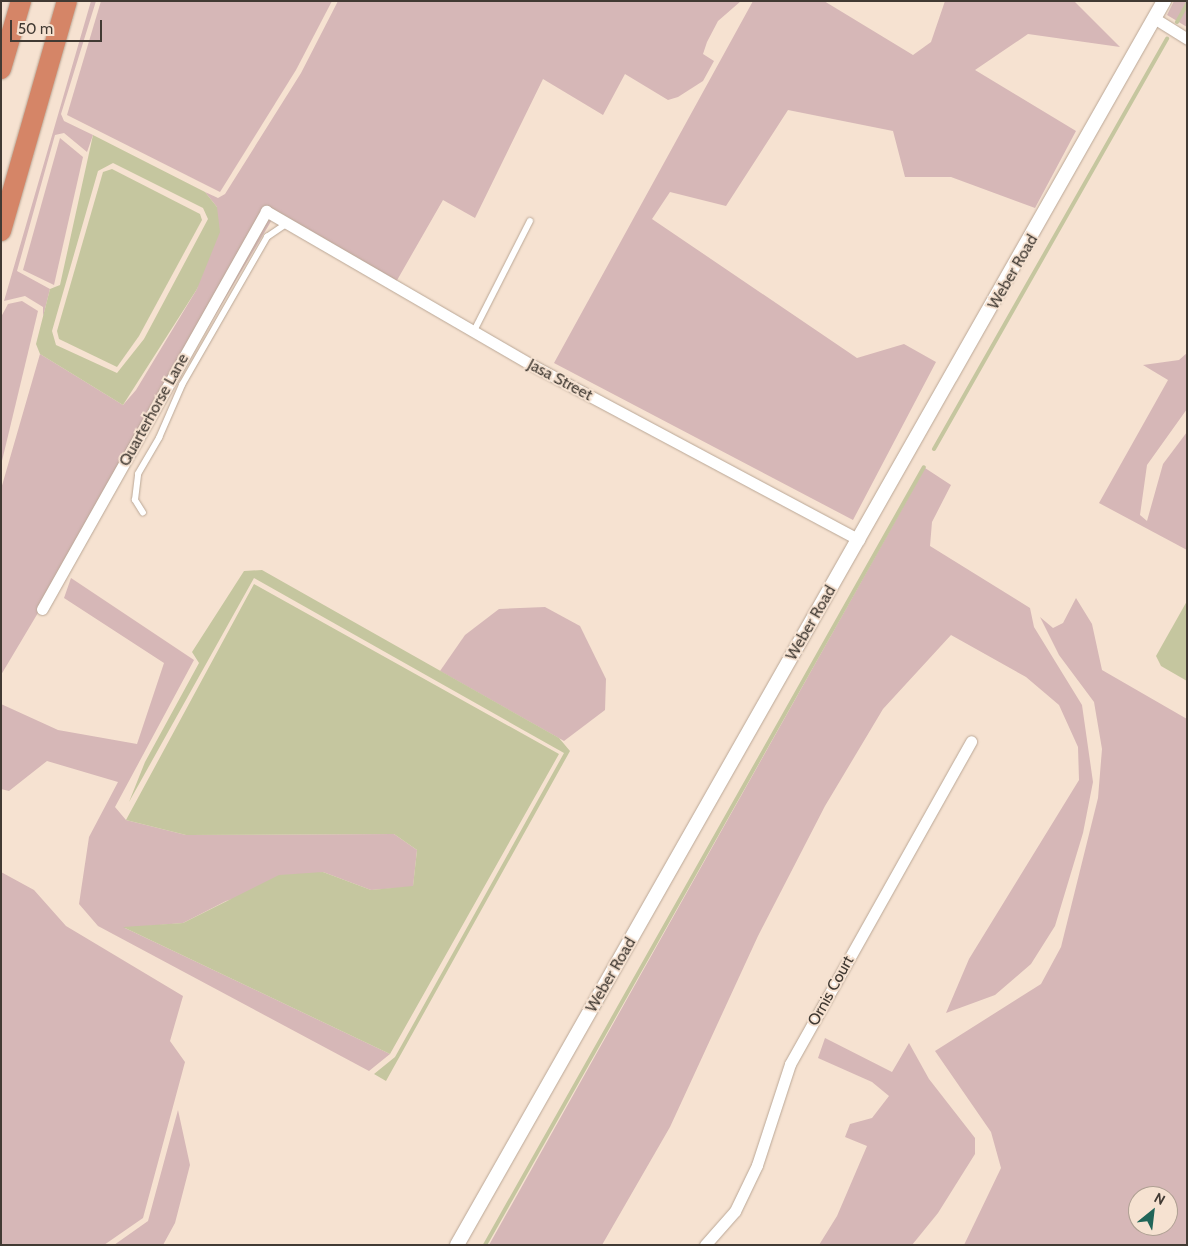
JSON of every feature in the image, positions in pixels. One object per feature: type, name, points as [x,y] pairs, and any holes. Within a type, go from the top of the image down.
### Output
[{"type":"highway","points":[[1,69],[21,1]]},
{"type":"highway","points":[[1,231],[67,1]]},
{"type":"street","name":"Weber Road","points":[[457,1245],[860,540],[1164,1]]},
{"type":"street","points":[[1154,18],[1187,39]]},
{"type":"street","name":"Jasa Street","points":[[266,211],[474,331],[860,540]]},
{"type":"street","name":"Quarterhorse Lane","points":[[42,609],[266,211]]},
{"type":"street","name":"Ornis Court","points":[[705,1245],[735,1211],[757,1165],[790,1064],[971,741]]},
{"type":"lane","points":[[474,331],[530,221]]},
{"type":"lane","points":[[144,513],[135,500],[138,474],[160,438],[182,385],[267,237],[288,223]]},
{"type":"shaded area","points":[[91,1],[96,1],[61,114],[64,121],[93,135],[87,152],[64,133],[55,135],[17,271],[50,289],[43,317],[43,307],[25,296],[4,301]]},
{"type":"shaded area","points":[[101,1],[332,1],[296,70],[220,192],[67,115]]},
{"type":"shaded area","points":[[338,1],[741,1],[718,21],[707,42],[703,54],[714,61],[703,81],[678,97],[668,100],[625,74],[603,115],[543,79],[475,218],[443,200],[396,282],[273,218],[1,675],[1,489],[40,354],[123,405],[136,390],[197,289],[217,207],[205,192],[218,198],[225,194],[301,73]]},
{"type":"shaded area","points":[[753,1],[824,1],[913,55],[931,42],[945,1],[1074,1],[1120,47],[1028,34],[975,70],[1076,131],[1035,208],[951,177],[905,177],[893,131],[788,110],[726,206],[670,192],[652,219],[857,358],[904,344],[936,362],[853,520],[554,363]]},
{"type":"shaded area","points":[[1174,1],[1187,1],[1187,27],[1167,15]]},
{"type":"shaded area","points":[[93,135],[205,192],[217,207],[220,232],[197,289],[123,405],[40,354],[36,344],[50,289],[60,285]],"holes":[[[113,163],[203,208],[208,219],[144,339],[117,373],[56,345],[52,331],[98,171]]]},
{"type":"shaded area","points":[[60,138],[83,157],[54,285],[23,270]]},
{"type":"shaded area","points":[[112,169],[200,214],[202,220],[139,336],[117,367],[59,339],[57,331],[103,172]]},
{"type":"shaded area","points":[[22,301],[38,311],[1,465],[1,317],[8,304]]},
{"type":"shaded area","points":[[1187,353],[1187,409],[1147,465],[1140,515],[1147,521],[1163,464],[1187,432],[1187,550],[1099,503],[1168,380],[1143,365],[1179,360]]},
{"type":"shaded area","points":[[925,468],[951,485],[932,522],[930,546],[1030,608],[1034,627],[1082,705],[1093,782],[1083,833],[1055,926],[1031,964],[995,995],[946,1013],[969,959],[1079,780],[1078,747],[1059,705],[1026,677],[951,635],[883,709],[825,806],[758,936],[670,1127],[602,1245],[489,1245]]},
{"type":"shaded area","points":[[262,570],[559,738],[570,751],[386,1081],[374,1074],[395,1057],[564,753],[254,578],[129,802],[145,762],[199,663],[192,652],[244,571]]},
{"type":"shaded area","points":[[71,578],[194,660],[115,807],[126,820],[186,835],[394,834],[417,850],[413,887],[371,890],[323,872],[226,901],[183,923],[125,928],[390,1054],[369,1071],[98,926],[79,904],[89,837],[118,782],[47,761],[9,791],[1,789],[1,704],[58,730],[137,744],[164,663],[64,598]]},
{"type":"shaded area","points":[[254,584],[559,754],[390,1054],[123,927],[183,923],[279,875],[323,872],[371,890],[413,886],[417,850],[394,834],[186,835],[126,820]]},
{"type":"shaded area","points":[[1076,598],[1092,624],[1102,670],[1187,719],[1187,1245],[964,1245],[1001,1168],[991,1132],[935,1051],[1041,984],[1061,947],[1098,798],[1102,749],[1094,702],[1059,655],[1040,617],[1053,628],[1063,623]]},
{"type":"shaded area","points":[[1187,601],[1187,681],[1161,666],[1156,656]]},
{"type":"shaded area","points":[[545,607],[580,626],[606,679],[605,710],[564,741],[440,671],[465,635],[499,609]]},
{"type":"shaded area","points":[[1,872],[34,890],[66,926],[183,996],[170,1041],[185,1062],[143,1218],[104,1245],[1,1245]]},
{"type":"shaded area","points":[[825,1038],[892,1072],[909,1043],[929,1079],[975,1138],[975,1154],[938,1213],[912,1245],[819,1245],[837,1216],[867,1146],[845,1137],[850,1124],[872,1118],[889,1096],[872,1082],[818,1058]]},
{"type":"shaded area","points":[[178,1110],[190,1165],[175,1223],[163,1245],[114,1245],[148,1221]]},
{"type":"waterway","points":[[1177,22],[1187,4]]},
{"type":"waterway","points":[[934,449],[1167,39]]},
{"type":"waterway","points":[[485,1245],[924,467]]}]
